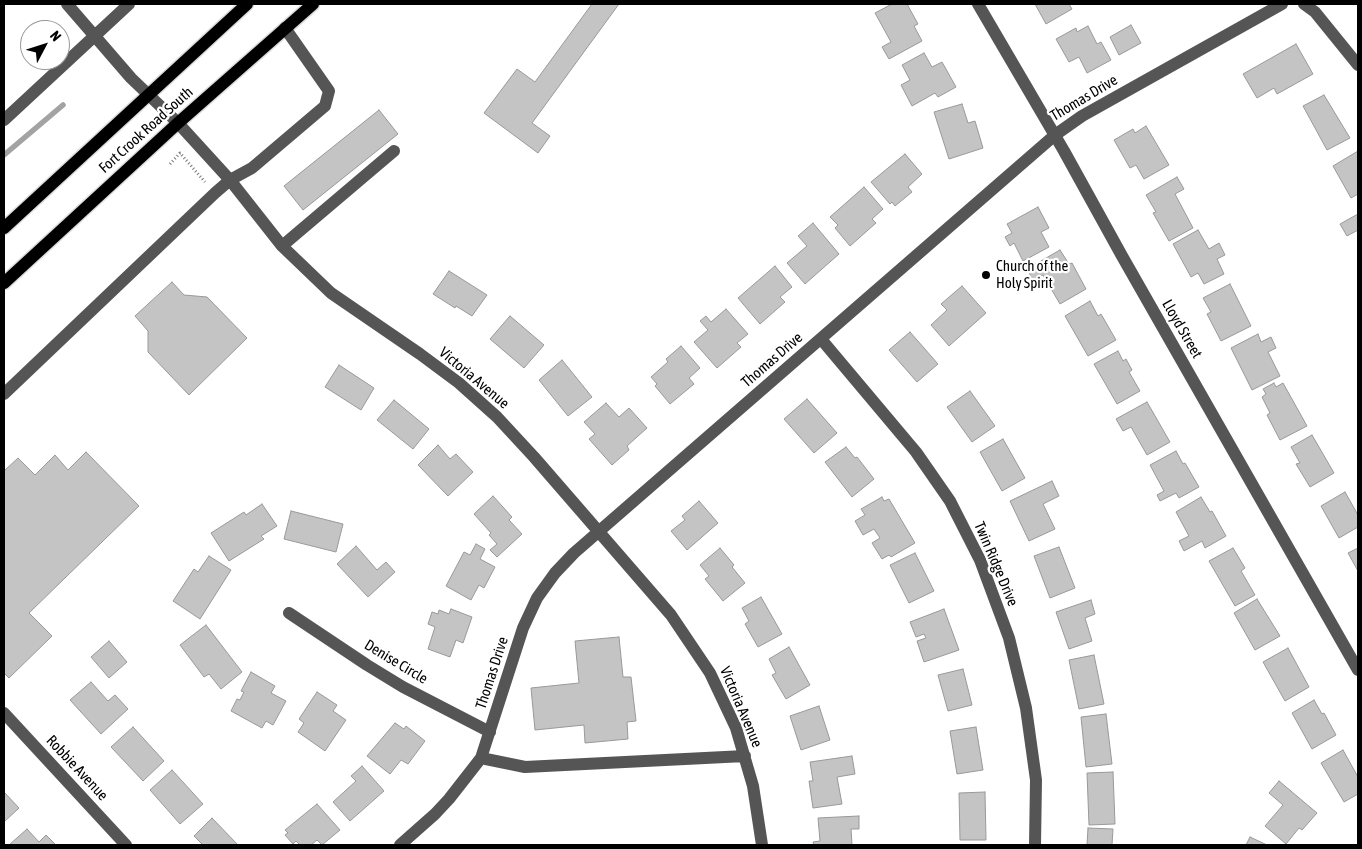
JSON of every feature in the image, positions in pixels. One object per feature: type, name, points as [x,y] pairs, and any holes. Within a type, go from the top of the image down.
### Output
[{"type":"main road","name":"Fort Crook Road South","points":[[4,228],[247,4]]},
{"type":"main road","name":"Fort Crook Road South","points":[[4,283],[178,123],[313,4]]},
{"type":"street","name":"Victoria Avenue","points":[[66,4],[131,78],[178,123],[230,180],[282,246],[331,293],[420,354],[458,383],[497,418],[534,457],[671,615],[692,644],[724,700],[745,756],[753,786],[762,845]]},
{"type":"street","points":[[4,120],[129,4]]},
{"type":"street","name":"Lloyd Street","points":[[978,4],[1358,670]]},
{"type":"street","name":"Thomas Drive","points":[[400,845],[440,809],[481,758],[523,628],[537,598],[555,573],[574,554],[1054,135],[1082,116],[1282,4]]},
{"type":"street","points":[[1304,4],[1315,12],[1358,65]]},
{"type":"street","points":[[4,394],[214,193],[230,180],[252,168],[325,106],[329,91],[285,28]]},
{"type":"street","points":[[282,246],[394,151]]},
{"type":"street","name":"Twin Ridge Drive","points":[[821,339],[916,452],[950,501],[980,560],[1009,638],[1026,708],[1036,780],[1035,845]]},
{"type":"street","name":"Denise Circle","points":[[289,613],[396,682],[490,732]]},
{"type":"street","name":"Robbie Avenue","points":[[4,713],[126,845]]},
{"type":"street","points":[[481,758],[525,767],[745,756]]},
{"type":"path","points":[[170,164],[180,153],[214,193]]},
{"type":"building","points":[[592,4],[619,4],[532,123],[550,136],[538,153],[484,113],[517,69],[535,82]]},
{"type":"building","points":[[892,4],[907,4],[918,24],[914,26],[922,41],[889,59],[882,47],[891,42],[875,13]]},
{"type":"building","points":[[1035,4],[1069,4],[1072,9],[1046,24]]},
{"type":"building","points":[[1131,25],[1141,43],[1119,55],[1110,37]]},
{"type":"building","points":[[1088,26],[1097,44],[1101,42],[1111,60],[1087,73],[1079,57],[1069,62],[1056,39],[1076,28],[1077,32]]},
{"type":"building","points":[[1296,44],[1313,74],[1277,94],[1274,88],[1257,98],[1243,74]]},
{"type":"building","points":[[924,53],[932,67],[942,62],[956,87],[938,97],[935,93],[912,106],[901,85],[910,80],[902,65]]},
{"type":"building","points":[[1324,95],[1350,138],[1327,150],[1303,106]]},
{"type":"building","points":[[962,104],[968,123],[975,121],[983,148],[949,159],[934,112]]},
{"type":"building","points":[[379,110],[398,134],[303,210],[284,186]]},
{"type":"building","points":[[1146,126],[1169,165],[1144,179],[1136,165],[1130,168],[1114,140],[1133,129],[1135,133]]},
{"type":"building","points":[[1358,151],[1358,194],[1351,198],[1333,166]]},
{"type":"building","points":[[905,154],[922,174],[908,187],[912,192],[895,206],[892,202],[890,204],[871,182]]},
{"type":"building","points":[[1177,177],[1184,189],[1175,194],[1193,228],[1169,241],[1153,213],[1156,212],[1146,195]]},
{"type":"building","points":[[864,187],[883,209],[872,219],[876,223],[850,246],[835,228],[838,225],[830,217]]},
{"type":"building","points":[[1038,207],[1049,228],[1041,232],[1049,247],[1023,261],[1014,243],[1010,246],[1005,237],[1012,233],[1007,224]]},
{"type":"building","points":[[1358,214],[1358,230],[1347,236],[1340,224]]},
{"type":"building","points":[[813,223],[839,254],[805,284],[787,263],[807,246],[798,236]]},
{"type":"building","points":[[1198,230],[1209,249],[1219,243],[1225,255],[1217,259],[1224,274],[1204,284],[1198,273],[1191,277],[1173,244]]},
{"type":"building","points":[[1060,250],[1069,264],[1072,263],[1086,289],[1060,304],[1043,275],[1033,280],[1027,269]]},
{"type":"building","points":[[775,266],[792,287],[780,297],[785,302],[760,324],[738,298]]},
{"type":"building","points":[[449,271],[487,295],[472,316],[433,294]]},
{"type":"building","points":[[172,282],[184,295],[207,297],[247,338],[189,395],[148,352],[148,331],[135,316]]},
{"type":"building","points":[[1230,284],[1251,326],[1221,341],[1207,314],[1211,312],[1203,298]]},
{"type":"building","points":[[962,286],[986,313],[949,346],[931,325],[947,310],[941,304]]},
{"type":"building","points":[[1090,301],[1098,316],[1101,314],[1116,340],[1088,356],[1065,316]]},
{"type":"building","points":[[726,309],[748,334],[737,343],[741,347],[717,368],[694,342],[708,330],[700,321],[706,316],[711,322]]},
{"type":"building","points":[[510,316],[544,345],[524,368],[490,339]]},
{"type":"building","points":[[910,332],[938,364],[917,382],[889,350]]},
{"type":"building","points":[[1258,334],[1261,342],[1271,337],[1276,348],[1268,352],[1280,376],[1252,390],[1231,348]]},
{"type":"building","points":[[681,346],[700,368],[689,378],[694,384],[670,404],[655,386],[657,384],[651,377],[668,362],[666,359]]},
{"type":"building","points":[[1118,351],[1123,361],[1126,359],[1132,370],[1129,372],[1140,391],[1117,404],[1094,364]]},
{"type":"building","points":[[562,360],[592,397],[568,416],[539,380]]},
{"type":"building","points":[[339,365],[374,388],[361,410],[325,387]]},
{"type":"building","points":[[1274,383],[1276,387],[1283,383],[1307,426],[1280,440],[1267,415],[1270,413],[1262,397],[1266,394],[1263,389]]},
{"type":"building","points":[[970,391],[995,426],[972,442],[947,407]]},
{"type":"building","points":[[807,399],[837,433],[814,453],[784,419]]},
{"type":"building","points":[[394,400],[429,429],[413,449],[377,420]]},
{"type":"building","points":[[1147,402],[1170,442],[1147,455],[1131,427],[1123,431],[1116,419]]},
{"type":"building","points":[[606,403],[619,417],[629,408],[647,428],[627,446],[629,450],[612,465],[589,439],[595,434],[584,422]]},
{"type":"building","points":[[1312,435],[1334,473],[1310,487],[1296,464],[1300,463],[1291,447]]},
{"type":"building","points":[[1003,439],[1025,478],[1002,491],[980,452]]},
{"type":"building","points":[[438,445],[450,459],[456,454],[473,472],[448,496],[418,465]]},
{"type":"building","points":[[846,447],[855,458],[857,457],[874,479],[852,497],[825,462]]},
{"type":"building","points":[[1176,451],[1199,487],[1179,498],[1176,493],[1160,501],[1157,495],[1164,491],[1150,465]]},
{"type":"building","points":[[86,452],[139,506],[29,613],[52,636],[9,678],[4,673],[4,471],[18,458],[35,475],[55,455],[68,470]]},
{"type":"building","points":[[1052,481],[1059,496],[1043,504],[1055,529],[1029,541],[1010,501]]},
{"type":"building","points":[[1345,492],[1358,515],[1358,527],[1339,538],[1321,506]]},
{"type":"building","points":[[493,496],[512,517],[509,520],[522,534],[497,557],[490,550],[497,544],[489,535],[491,533],[474,514]]},
{"type":"building","points":[[882,497],[884,501],[889,499],[915,543],[891,557],[889,555],[882,559],[872,543],[880,538],[874,529],[863,535],[855,521],[865,515],[861,509]]},
{"type":"building","points":[[1201,497],[1210,512],[1212,511],[1226,536],[1205,548],[1202,541],[1184,551],[1179,541],[1189,536],[1176,512]]},
{"type":"building","points":[[699,501],[718,523],[687,550],[671,531],[685,520],[682,516]]},
{"type":"building","points":[[262,504],[277,526],[261,536],[264,539],[229,561],[211,533],[244,512],[246,515]]},
{"type":"building","points":[[291,511],[343,524],[336,552],[284,539]]},
{"type":"building","points":[[476,544],[485,549],[480,559],[495,567],[484,588],[479,585],[471,600],[446,586],[464,552],[470,555]]},
{"type":"building","points":[[356,546],[377,570],[386,562],[395,572],[368,597],[337,564]]},
{"type":"building","points":[[1059,547],[1075,588],[1050,598],[1034,556]]},
{"type":"building","points":[[720,548],[734,565],[732,567],[745,583],[723,601],[705,579],[709,576],[700,565]]},
{"type":"building","points":[[1233,548],[1245,568],[1241,571],[1255,595],[1235,606],[1209,561]]},
{"type":"building","points":[[1358,548],[1358,571],[1348,553]]},
{"type":"building","points":[[915,553],[934,591],[909,603],[890,565]]},
{"type":"building","points":[[209,556],[231,570],[200,619],[173,601],[194,569],[198,572]]},
{"type":"building","points":[[761,597],[782,634],[758,647],[745,624],[749,621],[742,608]]},
{"type":"building","points":[[1257,599],[1280,636],[1255,650],[1234,613]]},
{"type":"building","points":[[1091,600],[1095,614],[1085,618],[1092,641],[1069,649],[1056,612]]},
{"type":"building","points":[[451,609],[472,617],[463,643],[456,640],[450,657],[428,649],[435,627],[428,624],[432,612],[438,614],[439,610],[449,614]]},
{"type":"building","points":[[944,609],[959,650],[924,662],[917,641],[926,638],[924,634],[916,637],[910,622]]},
{"type":"building","points":[[206,625],[242,672],[221,689],[209,674],[204,677],[180,645]]},
{"type":"building","points":[[619,637],[623,677],[631,677],[636,721],[627,722],[628,739],[585,743],[584,725],[535,730],[531,688],[579,683],[575,641]]},
{"type":"building","points":[[109,641],[127,662],[109,678],[91,657]]},
{"type":"building","points":[[789,647],[810,685],[786,699],[772,675],[776,673],[769,659]]},
{"type":"building","points":[[1288,648],[1309,687],[1285,701],[1263,662]]},
{"type":"building","points":[[1094,655],[1104,704],[1079,709],[1069,660]]},
{"type":"building","points":[[963,669],[972,705],[948,711],[938,675]]},
{"type":"building","points":[[251,672],[275,686],[271,693],[286,701],[273,725],[266,721],[262,728],[231,711],[237,699],[240,700],[244,692],[241,691]]},
{"type":"building","points":[[91,682],[108,701],[115,695],[128,709],[101,734],[70,700]]},
{"type":"building","points":[[317,692],[337,705],[333,711],[346,720],[325,751],[298,732],[304,723],[299,719]]},
{"type":"building","points":[[1314,700],[1322,714],[1324,713],[1336,735],[1312,749],[1292,713]]},
{"type":"building","points":[[819,706],[830,740],[801,750],[790,716]]},
{"type":"building","points":[[1106,714],[1112,764],[1086,767],[1081,717]]},
{"type":"building","points":[[395,723],[404,729],[406,726],[425,741],[408,764],[401,760],[390,774],[367,756]]},
{"type":"building","points":[[133,727],[164,761],[143,781],[111,747]]},
{"type":"building","points":[[976,727],[983,770],[957,774],[950,731]]},
{"type":"building","points":[[1343,750],[1358,777],[1358,794],[1344,802],[1321,763]]},
{"type":"building","points":[[852,756],[855,774],[837,777],[842,804],[813,808],[809,781],[813,781],[810,762]]},
{"type":"building","points":[[362,766],[384,791],[350,821],[333,802],[356,781],[351,776]]},
{"type":"building","points":[[172,770],[203,804],[180,824],[150,790]]},
{"type":"building","points":[[1113,772],[1115,824],[1089,825],[1087,773]]},
{"type":"building","points":[[1279,781],[1317,813],[1302,830],[1299,828],[1286,844],[1265,826],[1283,805],[1269,793]]},
{"type":"building","points":[[4,792],[19,808],[4,822]]},
{"type":"building","points":[[985,792],[986,840],[960,840],[959,793]]},
{"type":"building","points":[[317,804],[340,830],[322,845],[317,840],[311,845],[300,845],[296,841],[293,844],[285,835],[288,833],[285,830]]},
{"type":"building","points":[[859,816],[859,829],[851,829],[852,845],[814,845],[813,842],[820,841],[818,818]]},
{"type":"building","points":[[212,818],[238,845],[203,845],[194,836]]},
{"type":"building","points":[[1088,828],[1113,829],[1112,845],[1087,845]]},
{"type":"building","points":[[27,829],[39,842],[46,835],[56,845],[9,845]]},
{"type":"building","points":[[1250,837],[1267,845],[1246,845]]},
{"type":"waterway","points":[[4,155],[63,105]]},
{"type":"place","name":"Church of the Holy Spirit","points":[[986,275]]}]
